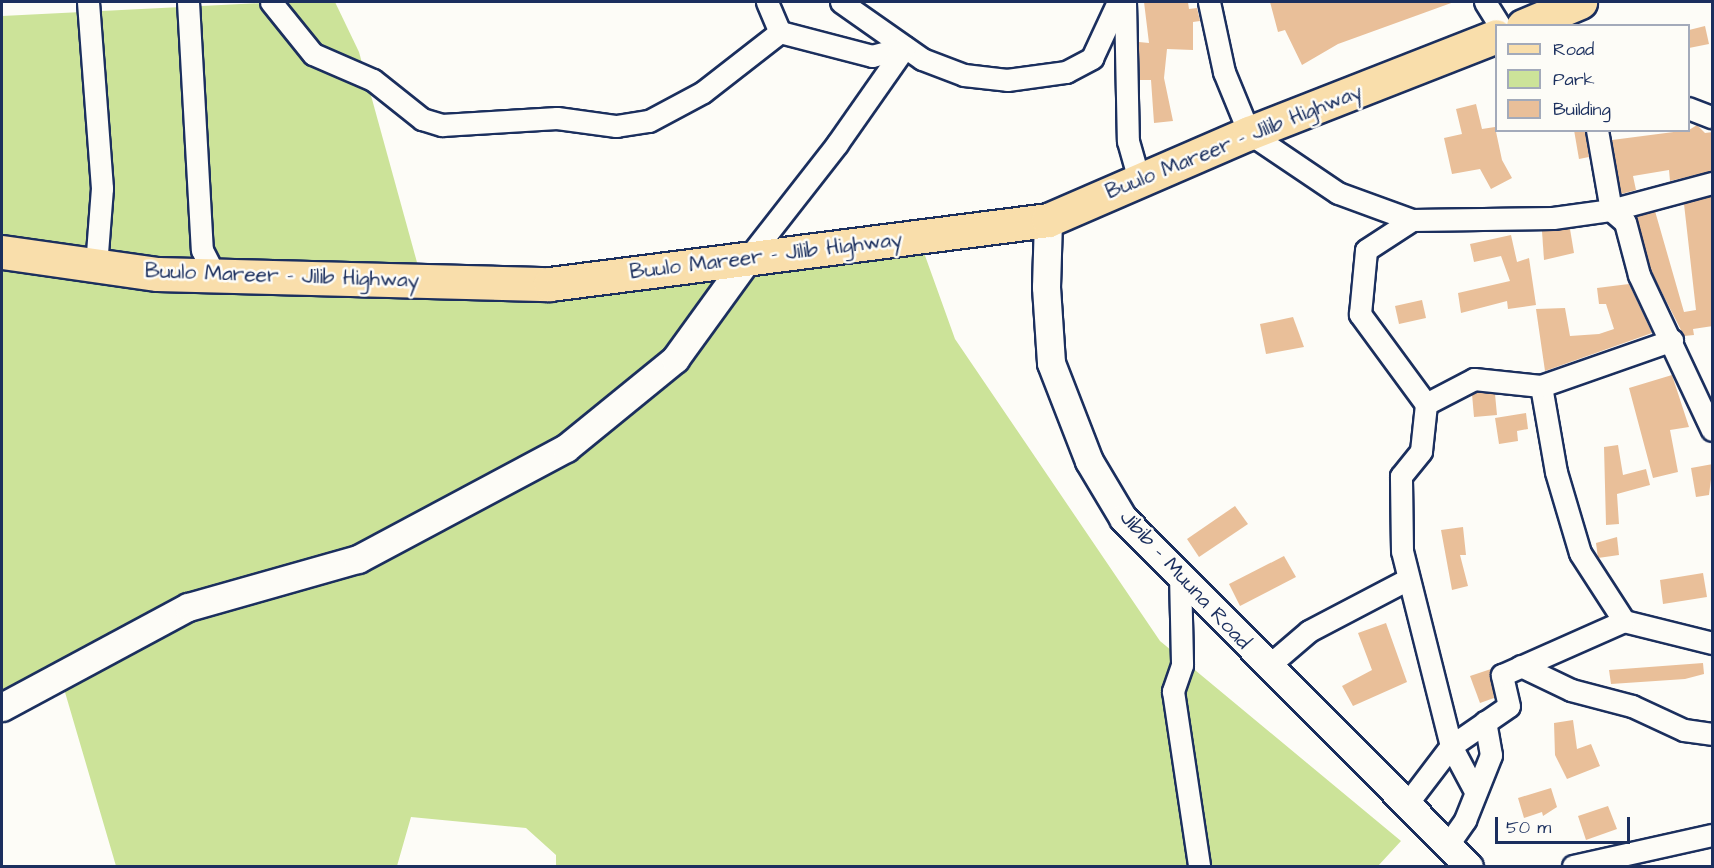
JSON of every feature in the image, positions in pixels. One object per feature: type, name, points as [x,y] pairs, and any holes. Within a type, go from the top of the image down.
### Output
[{"type":"main road","points":[[1528,24],[1580,2]]},
{"type":"main road","name":"Buulo Mareer - Jilib Highway","points":[[2,252],[96,266],[215,275],[550,285],[1047,220],[1249,133],[1495,37]]},
{"type":"street","points":[[88,2],[102,189],[96,266]]},
{"type":"street","points":[[188,2],[202,250],[215,275]]},
{"type":"street","points":[[272,2],[313,54],[373,80],[423,119],[442,125],[547,118],[616,126],[649,121],[703,92],[780,32]]},
{"type":"street","points":[[767,2],[780,32]]},
{"type":"street","points":[[841,2],[905,47],[964,75],[1007,80],[1066,72],[1092,58],[1118,2]]},
{"type":"street","points":[[1125,2],[1128,141],[1139,180]]},
{"type":"street","points":[[1209,2],[1224,72],[1249,133],[1338,193],[1412,220],[1553,218],[1611,210],[1713,183]]},
{"type":"street","points":[[1485,2],[1499,24]]},
{"type":"street","points":[[780,32],[872,56],[905,47]]},
{"type":"street","points":[[2,707],[188,607],[358,559],[566,448],[675,359],[748,258],[837,144],[905,47]]},
{"type":"street","points":[[1690,108],[1713,117]]},
{"type":"street","points":[[1596,132],[1611,210],[1625,222],[1639,275],[1713,430]]},
{"type":"street","name":"Jibib - Muuna Road","points":[[1047,220],[1046,286],[1051,363],[1089,461],[1123,518],[1180,574],[1267,667],[1469,867]]},
{"type":"street","points":[[1412,220],[1366,250],[1360,314],[1426,404],[1421,452],[1401,476],[1401,551],[1451,746],[1475,791]]},
{"type":"street","points":[[1426,404],[1474,379],[1540,386],[1672,340]]},
{"type":"street","points":[[1540,386],[1556,472],[1580,553],[1624,621]]},
{"type":"street","points":[[1180,574],[1182,665],[1173,691],[1199,867]]},
{"type":"street","points":[[1267,667],[1309,631],[1408,579]]},
{"type":"street","points":[[1407,805],[1451,746],[1509,706],[1502,675],[1624,621],[1713,643]]},
{"type":"street","points":[[1521,666],[1684,730],[1713,734]]},
{"type":"street","points":[[1448,846],[1465,820],[1491,756],[1485,722]]},
{"type":"street","points":[[1574,867],[1713,835]]},
{"type":"green space","points":[[283,2],[335,2],[359,52],[418,266],[158,261],[2,239],[2,16]]},
{"type":"green space","points":[[923,250],[955,339],[1160,641],[1401,841],[1378,866],[556,866],[556,855],[526,828],[411,817],[397,866],[116,866],[62,682],[2,713],[2,267],[156,289]]},
{"type":"building","points":[[1144,2],[1188,2],[1189,9],[1197,8],[1200,21],[1193,22],[1193,50],[1167,49],[1164,78],[1173,121],[1154,123],[1151,80],[1139,80],[1139,42],[1149,43]]},
{"type":"building","points":[[1270,2],[1454,2],[1338,44],[1302,65],[1285,30],[1278,32]]},
{"type":"building","points":[[1705,26],[1709,44],[1690,48],[1690,30]]},
{"type":"building","points":[[1476,104],[1482,129],[1495,127],[1502,160],[1512,178],[1491,189],[1480,169],[1452,174],[1444,138],[1462,134],[1456,109]]},
{"type":"building","points":[[1697,125],[1705,133],[1713,132],[1713,171],[1670,181],[1669,170],[1633,176],[1636,190],[1621,194],[1612,140],[1690,132],[1690,129]]},
{"type":"building","points":[[1574,132],[1585,132],[1589,157],[1579,159]]},
{"type":"building","points":[[1713,196],[1713,326],[1693,329],[1694,335],[1684,336],[1651,271],[1636,217],[1655,211],[1684,312],[1696,310],[1684,204]]},
{"type":"building","points":[[1570,229],[1574,253],[1544,260],[1542,231]]},
{"type":"building","points":[[1511,235],[1517,262],[1529,258],[1536,305],[1508,309],[1507,301],[1461,313],[1458,293],[1510,281],[1501,256],[1474,262],[1470,244]]},
{"type":"building","points":[[1629,284],[1652,333],[1545,371],[1536,309],[1565,308],[1570,336],[1599,334],[1614,329],[1606,304],[1599,304],[1597,288]]},
{"type":"building","points":[[1422,300],[1426,318],[1399,324],[1395,306]]},
{"type":"building","points":[[1293,317],[1304,347],[1266,354],[1260,324]]},
{"type":"building","points":[[1672,375],[1689,427],[1670,430],[1678,472],[1653,478],[1629,388]]},
{"type":"building","points":[[1476,392],[1495,394],[1497,415],[1474,417],[1472,394]]},
{"type":"building","points":[[1526,413],[1528,429],[1517,431],[1518,441],[1499,444],[1495,418]]},
{"type":"building","points":[[1618,445],[1623,475],[1646,469],[1650,485],[1617,494],[1619,524],[1606,525],[1604,447]]},
{"type":"building","points":[[1713,464],[1709,495],[1696,497],[1691,468]]},
{"type":"building","points":[[1235,506],[1248,524],[1199,557],[1187,539]]},
{"type":"building","points":[[1463,527],[1466,555],[1460,555],[1468,586],[1452,590],[1441,530]]},
{"type":"building","points":[[1617,537],[1619,555],[1598,558],[1596,543]]},
{"type":"building","points":[[1284,556],[1296,577],[1240,606],[1229,584]]},
{"type":"building","points":[[1703,573],[1707,597],[1663,604],[1660,580]]},
{"type":"building","points":[[1386,623],[1407,682],[1353,706],[1342,686],[1372,670],[1358,633]]},
{"type":"building","points":[[1703,663],[1704,674],[1685,679],[1611,684],[1609,670]]},
{"type":"building","points":[[1491,669],[1494,698],[1480,703],[1470,676]]},
{"type":"building","points":[[1573,720],[1577,749],[1591,744],[1600,766],[1567,779],[1555,755],[1554,723]]},
{"type":"building","points":[[1551,788],[1557,807],[1543,816],[1542,812],[1524,818],[1518,798]]},
{"type":"building","points":[[1608,806],[1617,829],[1586,840],[1578,816]]}]
